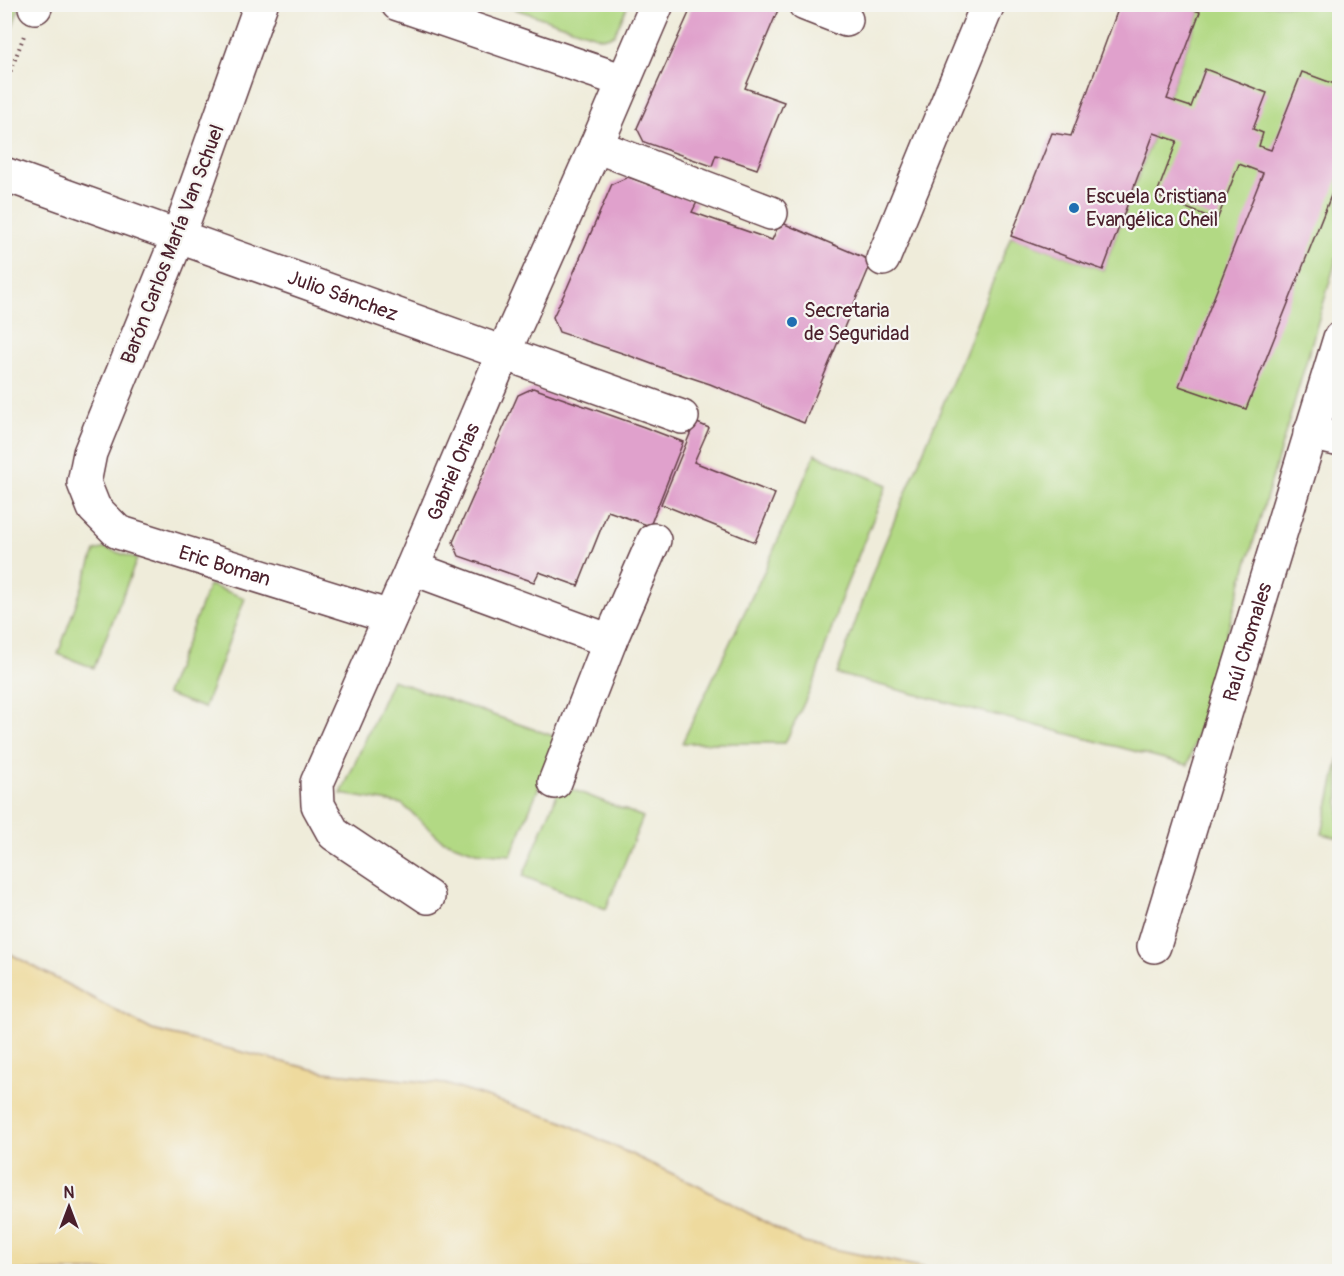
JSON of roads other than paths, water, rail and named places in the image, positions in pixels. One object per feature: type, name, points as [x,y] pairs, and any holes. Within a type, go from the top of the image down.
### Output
[{"type":"street","name":"Barón Carlos María Van Schuel","points":[[84,483],[90,453],[178,237],[261,4]]},
{"type":"street","points":[[398,4],[624,81]]},
{"type":"street","name":"Gabriel Orias","points":[[428,897],[334,834],[318,805],[317,783],[657,4]]},
{"type":"street","points":[[805,4],[846,20]]},
{"type":"street","points":[[883,259],[988,4]]},
{"type":"street","points":[[596,146],[771,213]]},
{"type":"street","name":"Julio Sánchez","points":[[5,174],[682,417]]},
{"type":"street","name":"Raúl Chomales","points":[[1154,946],[1325,436],[1340,338]]},
{"type":"street","name":"Eric Boman","points":[[84,483],[94,508],[118,532],[390,617]]},
{"type":"street","points":[[555,782],[610,641],[654,540]]},
{"type":"street","points":[[412,568],[610,641]]},
{"type":"place","name":"Escuela Cristiana Evangélica Cheil","points":[[1074,208]]},
{"type":"place","name":"Secretaria de Seguridad","points":[[792,322]]}]
